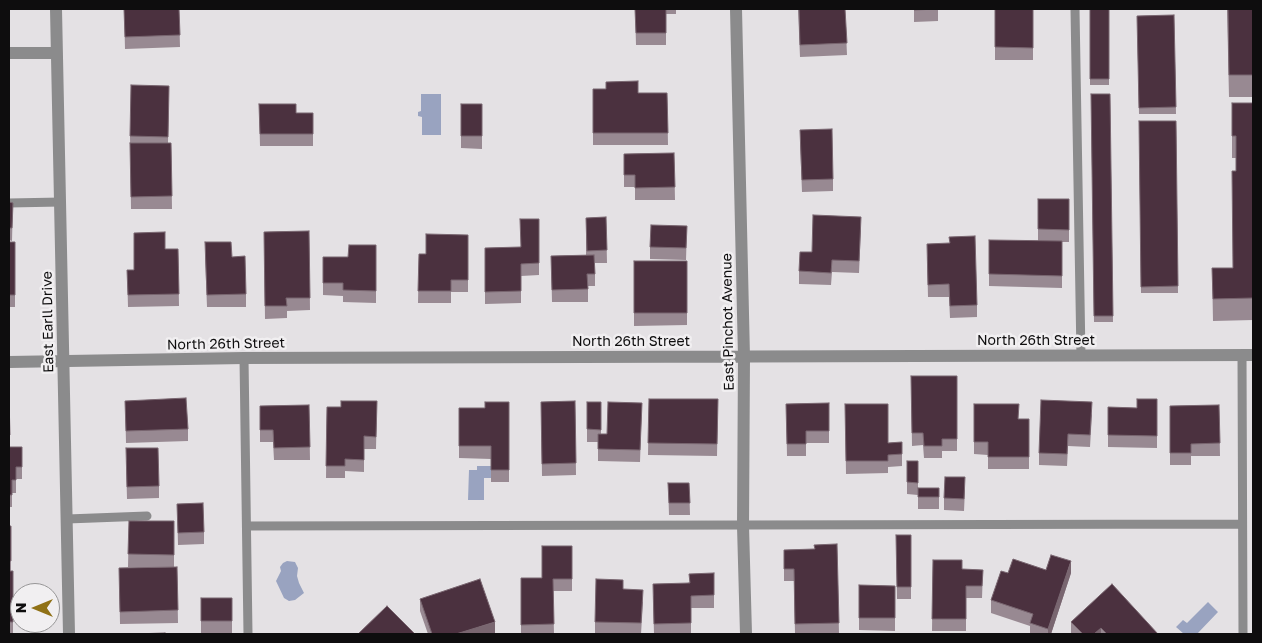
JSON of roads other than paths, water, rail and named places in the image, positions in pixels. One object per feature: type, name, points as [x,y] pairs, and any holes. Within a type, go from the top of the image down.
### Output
[{"type":"street","name":"East Earll Drive","points":[[56,9],[69,634]]},
{"type":"street","name":"East Pinchot Avenue","points":[[736,9],[744,357],[743,526],[746,634]]},
{"type":"street","points":[[9,53],[57,53]]},
{"type":"street","name":"North 26th Street","points":[[9,362],[244,358],[1248,355]]},
{"type":"lane","points":[[1075,9],[1081,356]]},
{"type":"lane","points":[[9,203],[61,202]]},
{"type":"lane","points":[[1242,634],[1242,524],[1248,355]]},
{"type":"lane","points":[[244,358],[248,634]]},
{"type":"lane","points":[[67,519],[147,516]]},
{"type":"lane","points":[[247,526],[1242,524]]},
{"type":"water","points":[[421,94],[441,94],[441,135],[422,135],[422,117],[418,116],[418,112],[421,111]]},
{"type":"water","points":[[477,466],[491,466],[491,478],[484,478],[484,500],[468,500],[469,470],[477,470]]},
{"type":"water","points":[[287,561],[295,562],[298,568],[297,576],[299,583],[304,593],[295,600],[289,601],[284,598],[276,581],[281,571],[280,567]]},
{"type":"water","points":[[1208,602],[1218,612],[1197,634],[1184,634],[1176,627],[1183,620],[1187,623]]}]
